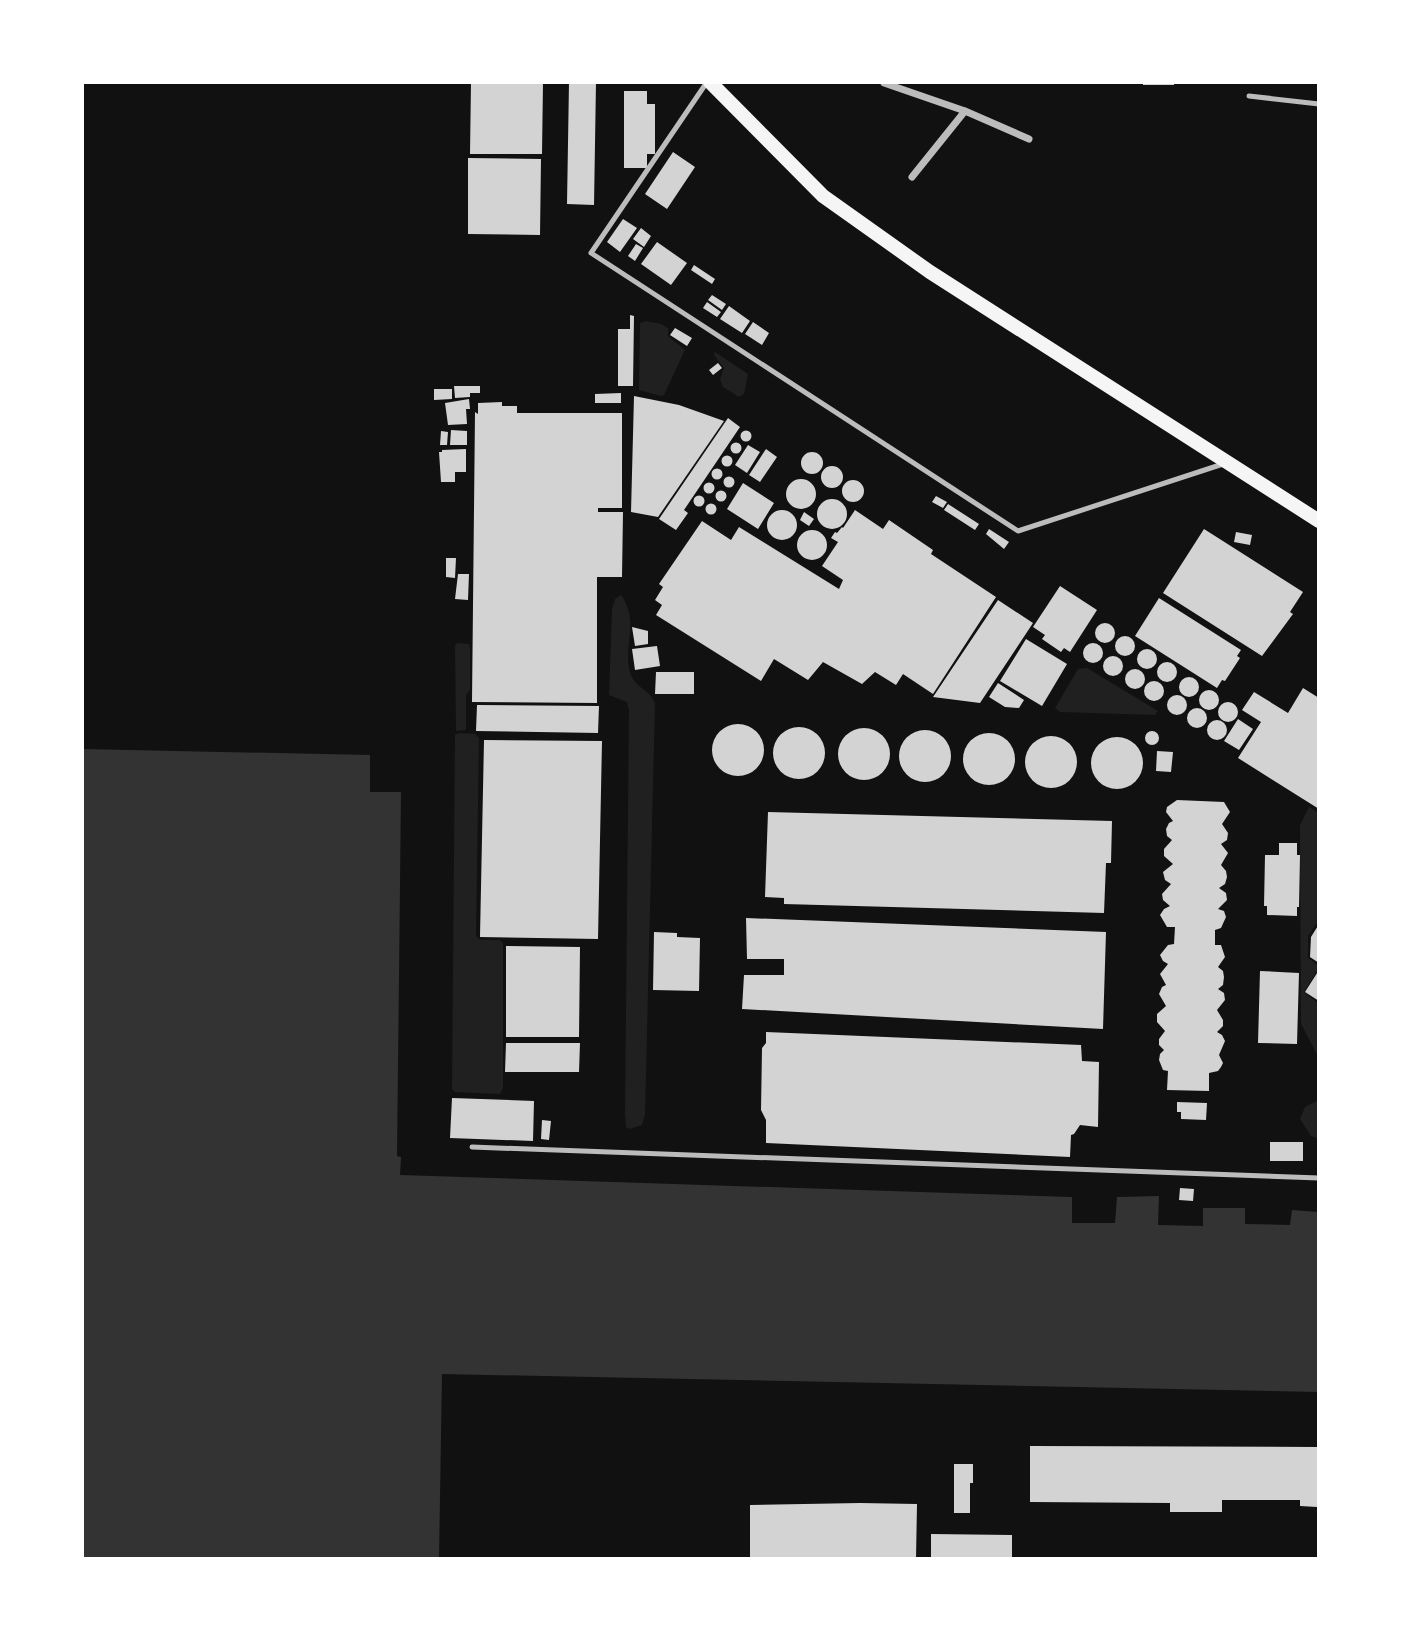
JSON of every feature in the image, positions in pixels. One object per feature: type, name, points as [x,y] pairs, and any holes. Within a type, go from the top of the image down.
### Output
[{"type":"main road","points":[[708,82],[822,196],[930,272],[1319,521]]},
{"type":"street","points":[[884,82],[965,111],[1029,139]]},
{"type":"street","points":[[912,177],[965,111]]},
{"type":"lane","points":[[708,82],[591,253],[1018,531],[1226,463]]},
{"type":"lane","points":[[1249,96],[1319,104]]},
{"type":"lane","points":[[472,1147],[1319,1178]]},
{"type":"shaded area","points":[[646,321],[668,328],[668,336],[685,350],[664,395],[661,396],[639,390],[640,323]]},
{"type":"shaded area","points":[[715,352],[748,374],[744,394],[739,397],[723,387],[720,379],[724,368],[714,355]]},
{"type":"shaded area","points":[[621,595],[630,615],[628,655],[631,675],[655,703],[645,1115],[642,1125],[629,1129],[626,1127],[625,1113],[629,710],[627,702],[609,695],[612,609],[615,599]]},
{"type":"shaded area","points":[[457,643],[469,644],[470,690],[466,695],[466,730],[456,731],[455,646]]},
{"type":"shaded area","points":[[1087,668],[1158,711],[1155,715],[1060,712],[1055,708],[1078,669]]},
{"type":"shaded area","points":[[475,734],[479,738],[476,936],[480,940],[500,940],[503,943],[503,1088],[500,1094],[455,1092],[452,1089],[455,735]]},
{"type":"shaded area","points":[[82,749],[370,755],[370,792],[401,792],[397,1156],[401,1157],[400,1175],[1072,1197],[1072,1223],[1115,1223],[1117,1197],[1159,1196],[1158,1225],[1203,1226],[1203,1208],[1245,1208],[1245,1224],[1290,1225],[1292,1210],[1319,1212],[1319,1392],[442,1374],[439,1559],[82,1559]]},
{"type":"shaded area","points":[[1309,807],[1319,813],[1319,920],[1308,936],[1308,958],[1319,968],[1304,992],[1319,1004],[1319,1058],[1301,1024],[1300,825]]},
{"type":"shaded area","points":[[1319,1100],[1319,1139],[1311,1136],[1300,1119],[1305,1107]]},
{"type":"building","points":[[471,82],[543,82],[542,154],[470,154]]},
{"type":"building","points":[[569,82],[596,82],[594,205],[567,204]]},
{"type":"building","points":[[1143,82],[1174,82],[1174,85],[1143,85]]},
{"type":"building","points":[[624,91],[647,91],[647,104],[655,104],[655,154],[647,154],[647,168],[624,168]]},
{"type":"building","points":[[673,152],[695,167],[667,209],[645,194]]},
{"type":"building","points":[[468,158],[541,159],[540,235],[468,234]]},
{"type":"building","points":[[623,219],[637,228],[620,252],[607,242]]},
{"type":"building","points":[[641,228],[651,236],[644,247],[633,239]]},
{"type":"building","points":[[657,242],[687,263],[671,285],[641,264]]},
{"type":"building","points":[[636,244],[643,248],[635,261],[628,256]]},
{"type":"building","points":[[694,265],[715,279],[712,284],[691,270]]},
{"type":"building","points":[[712,295],[726,304],[722,310],[708,300]]},
{"type":"building","points":[[707,302],[721,312],[717,317],[703,308]]},
{"type":"building","points":[[729,306],[750,321],[742,333],[720,319]]},
{"type":"building","points":[[630,315],[634,316],[633,386],[618,386],[618,329],[630,329]]},
{"type":"building","points":[[753,322],[769,333],[762,345],[745,334]]},
{"type":"building","points":[[675,328],[692,338],[687,346],[670,335]]},
{"type":"building","points":[[718,363],[722,368],[713,375],[709,370]]},
{"type":"building","points":[[454,386],[480,386],[480,393],[455,398]]},
{"type":"building","points":[[434,389],[452,389],[452,399],[434,400]]},
{"type":"building","points":[[621,393],[621,403],[595,403],[595,394]]},
{"type":"building","points":[[634,396],[679,405],[724,421],[658,517],[631,512]]},
{"type":"building","points":[[469,399],[470,409],[466,409],[467,424],[448,425],[445,403]]},
{"type":"building","points":[[502,402],[502,406],[517,406],[517,413],[622,413],[622,508],[598,508],[598,512],[623,512],[622,577],[597,577],[597,703],[472,702],[475,412],[478,414],[478,403]]},
{"type":"building","points":[[728,418],[740,427],[684,510],[688,513],[676,530],[659,519]]},
{"type":"building","points":[[451,430],[467,431],[467,445],[450,445]]},
{"type":"building","points":[[746,430],[752,436],[746,442],[740,436]]},
{"type":"building","points":[[441,431],[448,432],[447,445],[440,445]]},
{"type":"building","points":[[736,442],[742,448],[736,454],[730,448]]},
{"type":"building","points":[[748,445],[760,452],[747,473],[735,465]]},
{"type":"building","points":[[466,449],[466,472],[455,472],[455,482],[441,482],[439,452]]},
{"type":"building","points":[[766,449],[777,457],[760,482],[749,475]]},
{"type":"building","points":[[812,452],[820,455],[823,463],[820,471],[812,474],[804,471],[801,463],[804,455]]},
{"type":"building","points":[[727,455],[733,461],[727,467],[721,461]]},
{"type":"building","points":[[832,466],[840,469],[843,477],[840,485],[832,488],[824,485],[821,477],[824,469]]},
{"type":"building","points":[[717,468],[723,474],[717,480],[711,474]]},
{"type":"building","points":[[729,476],[735,482],[729,488],[723,482]]},
{"type":"building","points":[[801,479],[812,483],[816,494],[812,505],[801,509],[790,505],[786,494],[790,483]]},
{"type":"building","points":[[853,480],[861,483],[864,491],[861,499],[853,502],[845,499],[842,491],[845,483]]},
{"type":"building","points":[[709,482],[715,488],[709,494],[703,488]]},
{"type":"building","points":[[743,483],[774,503],[758,529],[727,509]]},
{"type":"building","points":[[721,490],[727,496],[721,502],[715,496]]},
{"type":"building","points":[[699,495],[705,501],[699,507],[693,501]]},
{"type":"building","points":[[936,496],[947,502],[943,508],[932,502]]},
{"type":"building","points":[[832,499],[843,503],[847,514],[843,525],[832,529],[821,525],[817,514],[821,503]]},
{"type":"building","points":[[711,503],[717,509],[711,515],[705,509]]},
{"type":"building","points":[[948,504],[979,524],[975,530],[944,510]]},
{"type":"building","points":[[782,510],[793,514],[797,525],[793,536],[782,540],[771,536],[767,525],[771,514]]},
{"type":"building","points":[[855,510],[883,529],[889,520],[933,550],[931,554],[996,597],[933,694],[903,674],[896,685],[875,672],[862,684],[823,662],[808,680],[774,659],[761,681],[656,615],[662,605],[655,600],[663,587],[659,584],[702,521],[731,540],[739,527],[839,589],[843,580],[822,566],[838,542],[831,538],[843,528]]},
{"type":"building","points":[[804,512],[814,519],[809,526],[800,520]]},
{"type":"building","points":[[989,529],[1009,542],[1004,549],[986,534]]},
{"type":"building","points":[[1204,529],[1303,592],[1290,612],[1293,614],[1262,656],[1163,593]]},
{"type":"building","points":[[812,530],[823,534],[827,545],[823,556],[812,560],[801,556],[797,545],[801,534]]},
{"type":"building","points":[[1236,532],[1252,535],[1250,545],[1234,542]]},
{"type":"building","points":[[446,558],[456,558],[455,578],[446,577]]},
{"type":"building","points":[[458,574],[469,574],[468,600],[455,599]]},
{"type":"building","points":[[1060,586],[1097,610],[1070,652],[1064,648],[1061,652],[1042,639],[1045,635],[1033,627]]},
{"type":"building","points":[[1159,598],[1241,650],[1237,656],[1240,658],[1217,688],[1135,636]]},
{"type":"building","points":[[998,600],[1033,623],[980,703],[933,697]]},
{"type":"building","points":[[1105,623],[1112,626],[1115,633],[1112,640],[1105,643],[1098,640],[1095,633],[1098,626]]},
{"type":"building","points":[[632,627],[648,631],[648,644],[635,646]]},
{"type":"building","points":[[1125,636],[1132,639],[1135,646],[1132,653],[1125,656],[1118,653],[1115,646],[1118,639]]},
{"type":"building","points":[[1026,639],[1067,664],[1042,706],[1000,681]]},
{"type":"building","points":[[1093,643],[1100,646],[1103,653],[1100,660],[1093,663],[1086,660],[1083,653],[1086,646]]},
{"type":"building","points":[[657,646],[660,666],[635,670],[632,649]]},
{"type":"building","points":[[1147,649],[1154,652],[1157,659],[1154,666],[1147,669],[1140,666],[1137,659],[1140,652]]},
{"type":"building","points":[[1113,656],[1120,659],[1123,666],[1120,673],[1113,676],[1106,673],[1103,666],[1106,659]]},
{"type":"building","points":[[1167,662],[1174,665],[1177,672],[1174,679],[1167,682],[1160,679],[1157,672],[1160,665]]},
{"type":"building","points":[[1135,669],[1142,672],[1145,679],[1142,686],[1135,689],[1128,686],[1125,679],[1128,672]]},
{"type":"building","points":[[656,672],[694,672],[694,694],[655,694]]},
{"type":"building","points":[[1189,677],[1196,680],[1199,687],[1196,694],[1189,697],[1182,694],[1179,687],[1182,680]]},
{"type":"building","points":[[1154,681],[1161,684],[1164,691],[1161,698],[1154,701],[1147,698],[1144,691],[1147,684]]},
{"type":"building","points":[[998,683],[1024,700],[1019,708],[1005,707],[989,697]]},
{"type":"building","points":[[1303,688],[1319,698],[1319,809],[1238,758],[1261,722],[1242,710],[1254,692],[1288,713]]},
{"type":"building","points":[[1209,690],[1216,693],[1219,700],[1216,707],[1209,710],[1202,707],[1199,700],[1202,693]]},
{"type":"building","points":[[1177,695],[1184,698],[1187,705],[1184,712],[1177,715],[1170,712],[1167,705],[1170,698]]},
{"type":"building","points":[[1228,702],[1235,705],[1238,712],[1235,719],[1228,722],[1221,719],[1218,712],[1221,705]]},
{"type":"building","points":[[477,705],[599,706],[598,733],[476,731]]},
{"type":"building","points":[[1197,708],[1204,711],[1207,718],[1204,725],[1197,728],[1190,725],[1187,718],[1190,711]]},
{"type":"building","points":[[1238,719],[1253,729],[1239,750],[1224,741]]},
{"type":"building","points":[[1217,720],[1224,723],[1227,730],[1224,737],[1217,740],[1210,737],[1207,730],[1210,723]]},
{"type":"building","points":[[738,724],[757,731],[764,750],[757,769],[738,776],[719,769],[712,750],[719,731]]},
{"type":"building","points":[[799,727],[818,734],[825,753],[818,772],[799,779],[780,772],[773,753],[780,734]]},
{"type":"building","points":[[864,728],[883,735],[890,754],[883,773],[864,780],[845,773],[838,754],[845,735]]},
{"type":"building","points":[[925,730],[944,737],[951,756],[944,775],[925,782],[906,775],[899,756],[906,737]]},
{"type":"building","points":[[1149,731],[1155,731],[1159,738],[1155,745],[1149,745],[1145,741],[1145,735]]},
{"type":"building","points":[[989,733],[1008,740],[1015,759],[1008,778],[989,785],[970,778],[963,759],[970,740]]},
{"type":"building","points":[[1051,736],[1070,743],[1077,762],[1070,781],[1051,788],[1032,781],[1025,762],[1032,743]]},
{"type":"building","points":[[1117,737],[1136,744],[1143,763],[1136,782],[1117,789],[1098,782],[1091,763],[1098,744]]},
{"type":"building","points":[[484,740],[602,741],[598,939],[480,937]]},
{"type":"building","points":[[1157,751],[1173,752],[1171,772],[1156,771]]},
{"type":"building","points":[[1177,800],[1224,802],[1230,812],[1222,824],[1228,833],[1227,840],[1221,844],[1228,853],[1221,865],[1227,877],[1225,884],[1219,888],[1226,893],[1227,900],[1218,909],[1224,911],[1226,917],[1221,928],[1215,930],[1215,945],[1221,945],[1225,957],[1218,967],[1223,971],[1224,977],[1223,985],[1218,989],[1224,993],[1225,1000],[1217,1010],[1223,1020],[1223,1026],[1217,1032],[1225,1041],[1219,1055],[1223,1063],[1218,1071],[1209,1073],[1209,1091],[1167,1090],[1168,1071],[1163,1070],[1159,1060],[1164,1050],[1159,1045],[1159,1039],[1165,1031],[1157,1022],[1157,1014],[1166,1006],[1159,994],[1166,985],[1160,974],[1168,964],[1160,955],[1168,945],[1174,944],[1175,927],[1167,927],[1160,915],[1170,906],[1163,900],[1162,894],[1171,884],[1165,880],[1163,872],[1173,864],[1164,856],[1164,849],[1172,840],[1167,836],[1166,829],[1173,821],[1166,812],[1167,807]]},
{"type":"building","points":[[768,812],[1112,821],[1111,863],[1106,863],[1104,913],[784,904],[784,898],[765,897]]},
{"type":"building","points":[[1279,843],[1297,843],[1297,855],[1300,855],[1297,916],[1267,915],[1267,906],[1264,906],[1265,855],[1279,855]]},
{"type":"building","points":[[746,918],[1106,932],[1103,1029],[742,1009],[744,975],[784,975],[784,959],[747,959]]},
{"type":"building","points":[[1319,924],[1319,963],[1310,957],[1311,937]]},
{"type":"building","points":[[654,932],[700,938],[699,991],[653,990]]},
{"type":"building","points":[[506,946],[580,947],[579,1037],[506,1037]]},
{"type":"building","points":[[1319,970],[1319,1001],[1305,992]]},
{"type":"building","points":[[1260,971],[1299,973],[1297,1044],[1258,1043]]},
{"type":"building","points":[[766,1032],[1081,1045],[1082,1061],[1099,1062],[1098,1127],[1080,1125],[1071,1135],[1070,1157],[766,1143],[766,1120],[761,1110],[762,1048],[766,1043]]},
{"type":"building","points":[[506,1043],[580,1043],[579,1072],[505,1072]]},
{"type":"building","points":[[452,1098],[534,1101],[533,1141],[450,1138]]},
{"type":"building","points":[[1177,1102],[1207,1103],[1206,1120],[1181,1119],[1181,1112],[1177,1112]]},
{"type":"building","points":[[542,1120],[551,1121],[549,1140],[541,1139]]},
{"type":"building","points":[[1270,1142],[1303,1142],[1303,1161],[1270,1161]]},
{"type":"building","points":[[1180,1188],[1194,1189],[1193,1201],[1179,1200]]},
{"type":"building","points":[[1030,1446],[1319,1447],[1319,1498],[1317,1507],[1300,1506],[1300,1500],[1222,1500],[1222,1512],[1170,1512],[1170,1503],[1030,1502]]},
{"type":"building","points":[[954,1464],[973,1464],[970,1513],[954,1513]]},
{"type":"building","points":[[917,1504],[916,1559],[750,1559],[750,1505]]},
{"type":"building","points":[[931,1534],[1012,1535],[1012,1559],[931,1559]]}]
